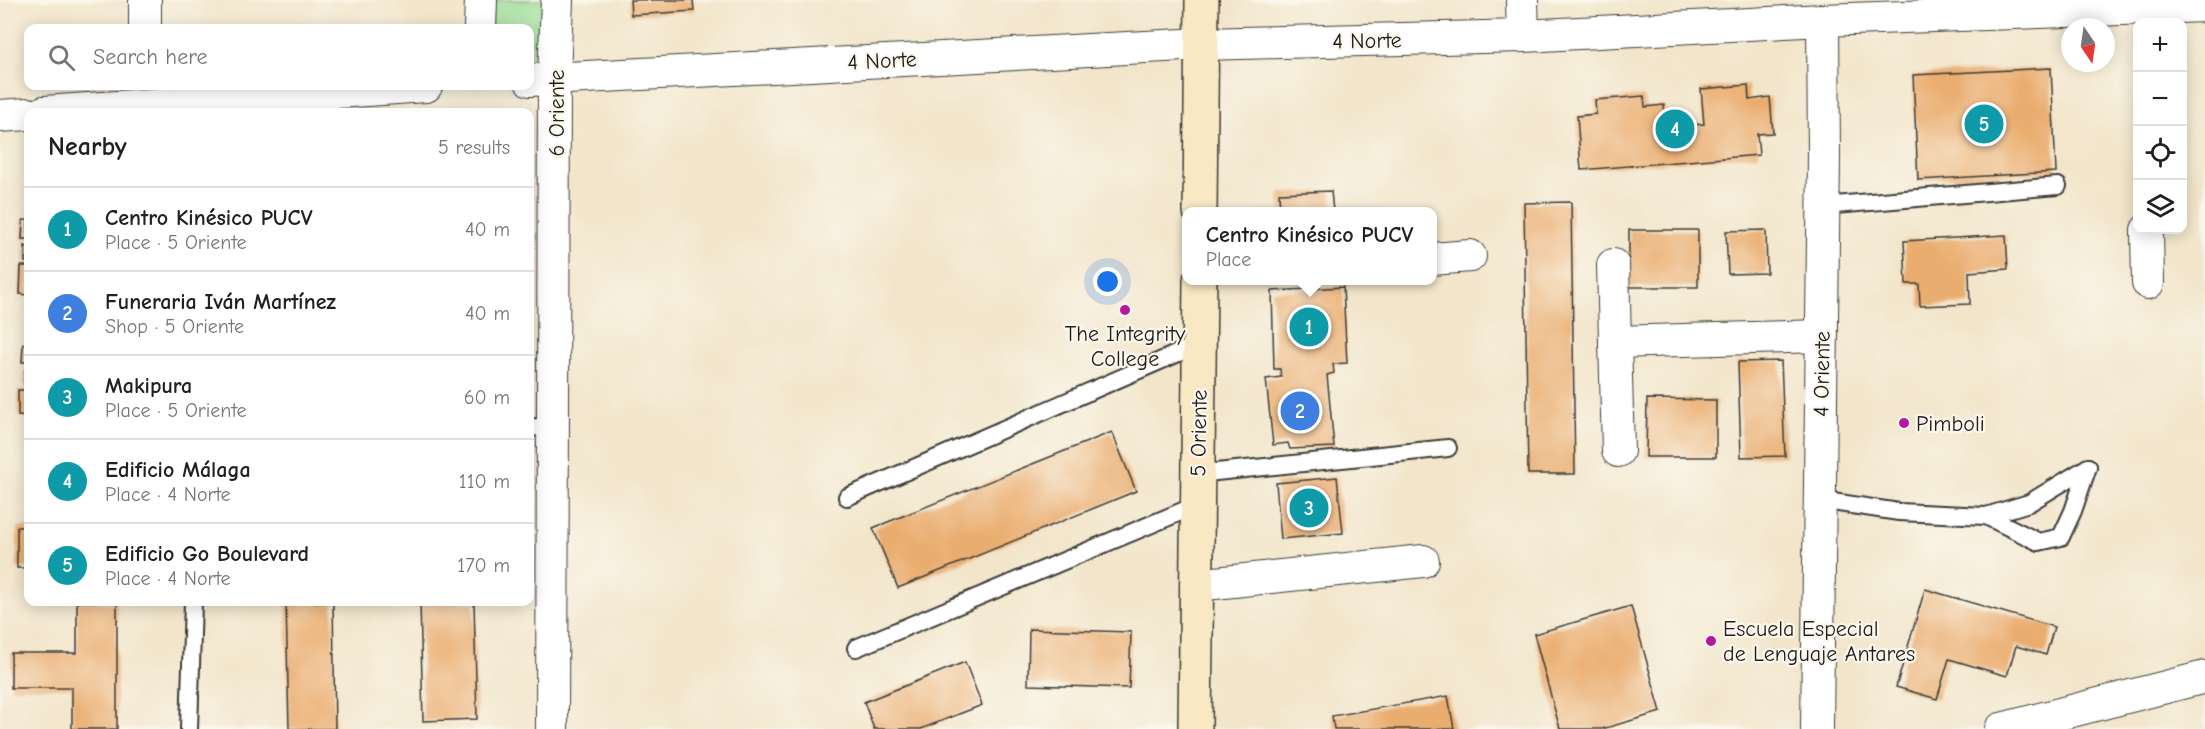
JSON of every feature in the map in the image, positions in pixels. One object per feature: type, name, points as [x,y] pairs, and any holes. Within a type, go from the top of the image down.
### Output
[{"type":"main road","points":[[1200,207],[1202,0]]},
{"type":"main road","name":"5 Oriente","points":[[1195,729],[1200,285]]},
{"type":"street","points":[[145,0],[145,24]]},
{"type":"street","points":[[480,24],[481,0]]},
{"type":"street","name":"6 Oriente","points":[[552,729],[542,427],[542,79],[557,0]]},
{"type":"street","points":[[1522,0],[1523,36]]},
{"type":"street","name":"4 Norte","points":[[542,79],[1202,44],[1523,36],[1823,20],[2157,15],[2205,6]]},
{"type":"street","name":"4 Oriente","points":[[1817,729],[1823,20]]},
{"type":"street","points":[[79,108],[141,101],[326,102],[401,90]]},
{"type":"street","points":[[0,116],[24,114]]},
{"type":"street","points":[[2147,234],[2148,284]]},
{"type":"street","points":[[1437,259],[1470,256]]},
{"type":"street","points":[[1613,266],[1618,452]]},
{"type":"street","points":[[1615,342],[1822,336]]},
{"type":"street","points":[[1196,585],[1423,561]]},
{"type":"street","points":[[2001,729],[2111,716],[2205,677]]},
{"type":"lane","points":[[1823,206],[2058,186]]},
{"type":"lane","points":[[847,497],[1199,344]]},
{"type":"lane","points":[[856,648],[1197,490],[1448,448]]},
{"type":"lane","points":[[1819,500],[1899,512],[1986,516],[2029,503],[2088,468],[2061,537],[2039,542],[1986,516]]},
{"type":"lane","points":[[189,729],[193,606]]},
{"type":"green space","points":[[492,0],[546,0],[545,61],[534,62],[534,24],[492,24]]},
{"type":"building","points":[[630,0],[693,0],[694,11],[631,15]]},
{"type":"building","points":[[2051,68],[2056,172],[1918,180],[1913,75]]},
{"type":"building","points":[[1748,85],[1749,100],[1770,97],[1773,133],[1757,134],[1759,155],[1581,170],[1577,116],[1596,114],[1595,100],[1644,96],[1645,107],[1664,105],[1665,115],[1686,113],[1688,125],[1704,124],[1701,89]]},
{"type":"building","points":[[1331,191],[1333,207],[1280,207],[1279,193]]},
{"type":"building","points":[[1571,202],[1575,474],[1528,474],[1524,203]]},
{"type":"building","points":[[23,220],[24,220],[24,239],[22,239]]},
{"type":"building","points":[[1629,230],[1698,230],[1698,287],[1629,287]]},
{"type":"building","points":[[1766,230],[1767,273],[1728,274],[1726,231]]},
{"type":"building","points":[[2006,235],[2008,269],[1969,272],[1970,304],[1920,306],[1919,284],[1906,284],[1904,241]]},
{"type":"building","points":[[21,266],[24,266],[24,294],[20,294]]},
{"type":"building","points":[[1343,287],[1347,363],[1333,364],[1334,373],[1327,375],[1334,447],[1290,449],[1288,443],[1273,445],[1266,379],[1281,377],[1280,369],[1274,369],[1272,291]]},
{"type":"building","points":[[23,344],[24,344],[24,362],[22,362]]},
{"type":"building","points":[[1781,361],[1785,456],[1741,457],[1738,362]]},
{"type":"building","points":[[18,390],[24,390],[24,417],[18,416]]},
{"type":"building","points":[[1647,399],[1716,400],[1716,457],[1646,457]]},
{"type":"building","points":[[1112,432],[1136,491],[898,588],[873,528]]},
{"type":"building","points":[[1337,477],[1343,533],[1281,539],[1276,483]]},
{"type":"building","points":[[17,527],[24,527],[24,568],[17,568]]},
{"type":"building","points":[[1925,589],[2054,627],[2046,655],[2016,646],[2007,676],[1949,659],[1937,699],[1896,687]]},
{"type":"building","points":[[77,606],[117,606],[117,729],[72,729],[72,688],[11,688],[11,653],[77,653]]},
{"type":"building","points":[[286,606],[333,606],[335,729],[289,729]]},
{"type":"building","points":[[420,606],[474,606],[477,719],[423,721]]},
{"type":"building","points":[[1631,606],[1661,712],[1602,729],[1560,729],[1534,634]]},
{"type":"building","points":[[1029,629],[1131,632],[1129,688],[1028,685]]},
{"type":"building","points":[[965,662],[982,705],[921,729],[874,729],[864,702]]},
{"type":"building","points":[[1448,696],[1454,729],[1334,729],[1332,716]]},
{"type":"place","name":"Edificio Go Boulevard","points":[[1984,124]]},
{"type":"place","name":"Edificio Málaga","points":[[1675,129]]},
{"type":"place","name":"The Integrity College","points":[[1125,310]]},
{"type":"place","name":"Centro Kinésico PUCV","points":[[1309,327]]},
{"type":"place","name":"Funeraria Iván Martínez","points":[[1300,411]]},
{"type":"place","name":"Pimboli","points":[[1904,423]]},
{"type":"place","name":"Makipura","points":[[1309,508]]},
{"type":"place","name":"Escuela Especial de Lenguaje Antares","points":[[1711,641]]}]
